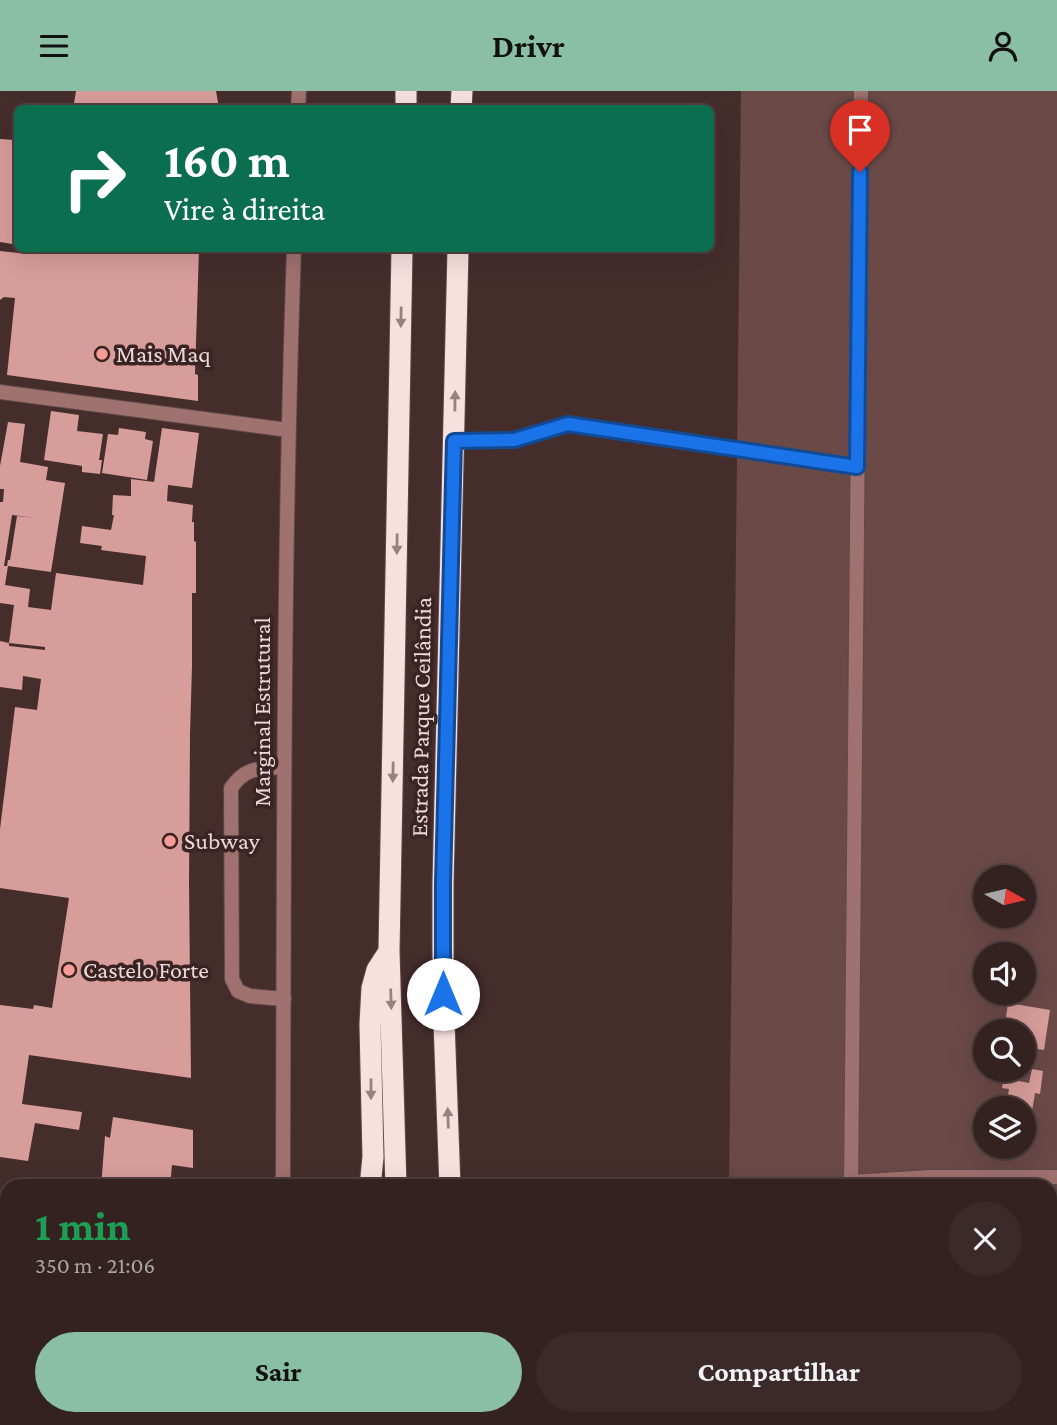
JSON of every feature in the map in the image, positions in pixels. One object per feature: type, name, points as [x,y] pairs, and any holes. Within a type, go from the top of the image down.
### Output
[{"type":"highway","name":"Estrada Parque Ceilândia","points":[[396,1179],[389,951],[402,252]]},
{"type":"highway","name":"Estrada Parque Ceilândia","points":[[450,1179],[443,994],[443,884],[458,252]]},
{"type":"highway","points":[[368,1179],[372,988],[377,970],[389,951]]},
{"type":"street","points":[[851,1179],[861,91]]},
{"type":"street","name":"Marginal Estrutural","points":[[284,1179],[284,767],[288,430],[294,252]]},
{"type":"street","points":[[0,391],[288,430]]},
{"type":"street","points":[[454,441],[514,440],[568,424],[857,467]]},
{"type":"street","points":[[284,767],[253,770],[239,776],[230,788],[232,979],[238,991],[250,996],[284,999]]},
{"type":"street","points":[[907,1179],[1057,1177]]},
{"type":"shaded area","points":[[741,91],[1057,91],[1057,1179],[729,1179]]},
{"type":"building","points":[[76,91],[216,91],[218,102],[218,105],[74,105]]},
{"type":"building","points":[[0,139],[14,140],[14,244],[0,242]]},
{"type":"building","name":"Mais Maq","points":[[0,251],[199,252],[195,374],[198,375],[198,401],[7,375],[15,298],[4,297],[0,300]]},
{"type":"building","points":[[51,411],[79,415],[77,431],[103,434],[100,474],[82,472],[82,466],[44,460]]},
{"type":"building","points":[[8,422],[25,424],[20,462],[48,467],[46,480],[65,483],[51,572],[8,566],[5,585],[30,589],[28,607],[51,610],[56,573],[143,585],[146,556],[101,550],[102,546],[80,543],[82,526],[111,530],[114,515],[113,495],[131,496],[131,479],[154,482],[162,428],[199,433],[192,488],[168,485],[167,501],[193,505],[192,522],[196,542],[196,593],[192,593],[190,734],[191,1078],[29,1055],[22,1104],[82,1112],[79,1130],[35,1123],[28,1161],[0,1157],[0,1005],[52,1008],[69,898],[0,888],[0,829],[15,707],[37,710],[41,679],[23,676],[22,690],[0,687],[0,641],[9,643],[14,605],[0,603],[0,502],[3,502],[4,489],[0,489],[0,466]],"holes":[[[12,515],[37,518],[17,516],[10,560],[7,566],[4,566]],[[9,643],[45,647],[45,650],[9,646]]]},
{"type":"building","points":[[119,428],[146,432],[145,439],[153,441],[147,480],[102,473],[108,434],[118,435]]},
{"type":"building","points":[[1008,1005],[1050,1010],[1044,1050],[1036,1049],[1036,1019],[1006,1019]]},
{"type":"building","points":[[1036,1070],[1043,1071],[1040,1094],[1008,1096],[1009,1089],[1002,1088],[1003,1082],[1036,1082]]},
{"type":"building","points":[[113,1117],[193,1130],[193,1168],[172,1165],[171,1179],[102,1179],[105,1136],[110,1138]]},
{"type":"place","name":"Mais Maq","points":[[102,354]]},
{"type":"place","name":"Subway","points":[[170,841]]},
{"type":"place","name":"Castelo Forte","points":[[69,970]]},
{"type":"route","points":[[443,994],[443,884],[454,441],[514,440],[568,424],[857,467],[860,172]]}]
